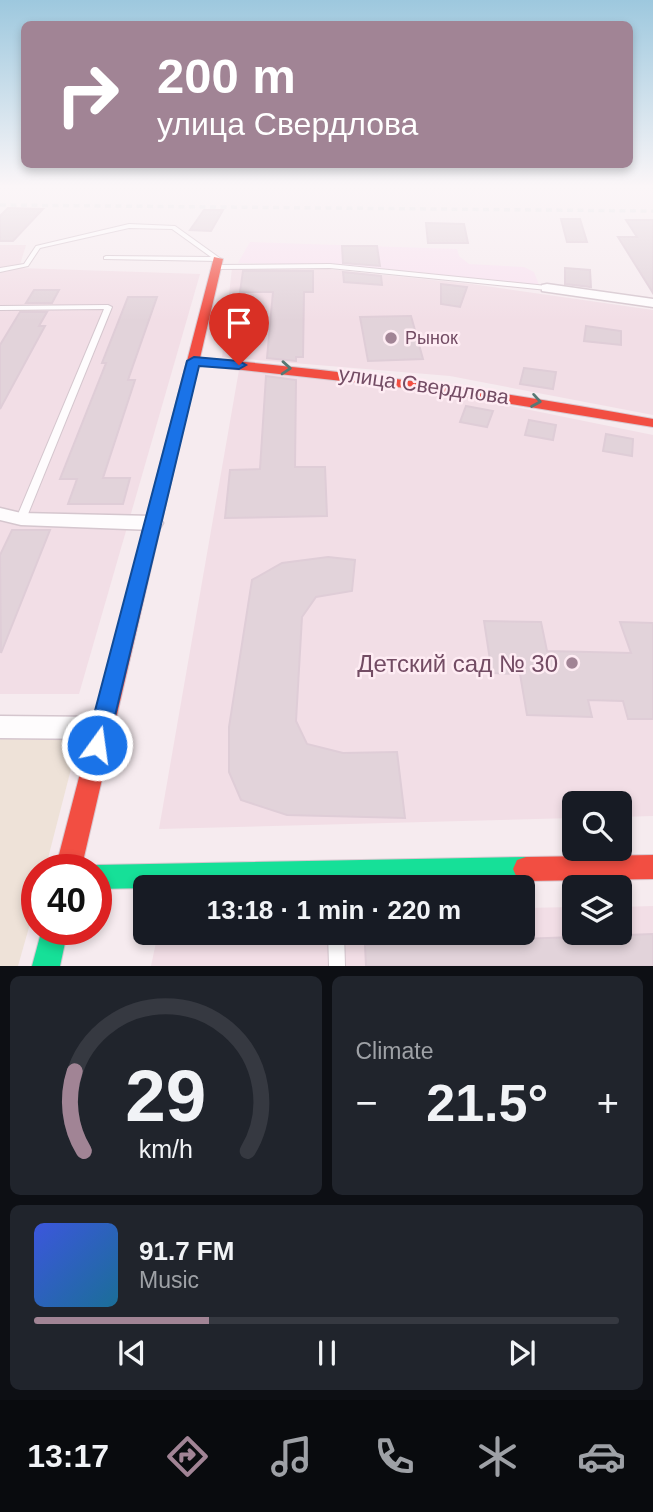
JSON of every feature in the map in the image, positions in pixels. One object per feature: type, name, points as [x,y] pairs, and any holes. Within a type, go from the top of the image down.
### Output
[{"type":"street","points":[[72,854],[218,263]]},
{"type":"street","points":[[547,288],[653,303]]},
{"type":"street","name":"улица Свердлова","points":[[194,361],[460,387],[653,423]]},
{"type":"street","points":[[0,514],[21,519],[153,523]]},
{"type":"street","points":[[0,727],[102,728]]},
{"type":"street","points":[[457,875],[653,867]]},
{"type":"street","points":[[112,877],[133,877]]},
{"type":"street","points":[[46,966],[51,945]]},
{"type":"lane","points":[[0,270],[26,265],[38,247],[111,230]]},
{"type":"lane","points":[[177,230],[218,263]]},
{"type":"lane","points":[[106,258],[330,267],[547,288]]},
{"type":"lane","points":[[0,308],[108,307],[21,519]]},
{"type":"lane","points":[[336,945],[337,966]]},
{"type":"shaded area","points":[[250,242],[457,249],[459,256],[469,264],[524,267],[534,272],[539,285],[328,265],[238,263]]},
{"type":"shaded area","points":[[0,245],[26,245],[19,268],[200,274],[79,694],[0,694]]},
{"type":"shaded area","points":[[232,268],[318,268],[472,284],[653,310],[653,415],[450,376],[222,357]]},
{"type":"shaded area","points":[[239,370],[462,396],[653,435],[653,816],[632,817],[632,791],[562,791],[562,818],[159,829]]},
{"type":"shaded area","points":[[80,734],[49,854],[21,854],[21,945],[24,945],[18,966],[0,966],[0,737]]},
{"type":"shaded area","points":[[653,906],[653,966],[151,966],[155,945],[535,945],[535,908],[562,907],[562,945],[632,945],[632,907]]},
{"type":"building","points":[[0,230],[23,230],[13,241],[0,241]]},
{"type":"building","points":[[427,230],[465,230],[468,243],[428,243]]},
{"type":"building","points":[[564,230],[583,230],[587,242],[567,242]]},
{"type":"building","points":[[633,230],[653,230],[653,293],[618,237],[637,237]]},
{"type":"building","points":[[342,246],[377,246],[380,266],[343,263]]},
{"type":"building","points":[[565,268],[590,270],[591,287],[565,284]]},
{"type":"building","points":[[243,271],[313,271],[313,292],[304,292],[303,357],[296,357],[296,361],[267,358],[273,292],[240,292]]},
{"type":"building","points":[[343,272],[381,276],[382,285],[344,282]]},
{"type":"building","points":[[441,284],[467,287],[460,307],[441,304]]},
{"type":"building","points":[[34,290],[59,290],[52,303],[26,303]]},
{"type":"building","points":[[128,297],[157,297],[128,380],[135,380],[103,478],[130,478],[123,504],[68,504],[77,479],[60,479],[106,363],[102,363]]},
{"type":"building","points":[[20,312],[47,312],[39,326],[45,326],[0,409],[0,345]]},
{"type":"building","name":"Рынок","points":[[411,316],[423,359],[368,361],[360,317]]},
{"type":"building","points":[[586,326],[621,331],[621,345],[584,341]]},
{"type":"building","points":[[524,368],[556,372],[553,389],[520,384]]},
{"type":"building","points":[[266,376],[296,380],[295,467],[325,467],[327,516],[225,518],[230,470],[260,469]]},
{"type":"building","points":[[466,406],[493,411],[487,427],[460,422]]},
{"type":"building","points":[[529,420],[556,425],[553,440],[525,435]]},
{"type":"building","points":[[606,434],[633,439],[632,456],[603,451]]},
{"type":"building","points":[[12,530],[50,530],[1,653],[0,555]]},
{"type":"building","points":[[328,557],[355,560],[352,591],[316,597],[302,617],[296,721],[307,744],[343,753],[397,752],[405,818],[287,815],[241,800],[229,772],[229,727],[252,580],[282,563]]},
{"type":"building","name":"Детский сад № 30","points":[[484,621],[541,622],[547,651],[631,653],[620,622],[653,623],[653,719],[628,719],[623,701],[588,700],[592,717],[527,715],[520,674],[492,673]]},
{"type":"building","points":[[653,934],[653,966],[366,966],[365,945],[535,945],[535,939],[562,937],[562,945],[632,945],[632,935]]},
{"type":"traffic: fast","points":[[112,877],[526,869]]},
{"type":"traffic: fast","points":[[46,966],[51,945]]},
{"type":"traffic: jam","points":[[72,854],[218,259]]},
{"type":"traffic: jam","points":[[194,361],[424,386],[539,402],[653,423]]},
{"type":"traffic: jam","points":[[526,869],[653,867]]},
{"type":"place","name":"Рынок","points":[[391,338]]},
{"type":"place","name":"Детский сад № 30","points":[[572,663]]},
{"type":"route","points":[[97,745],[194,361],[239,365]]}]
